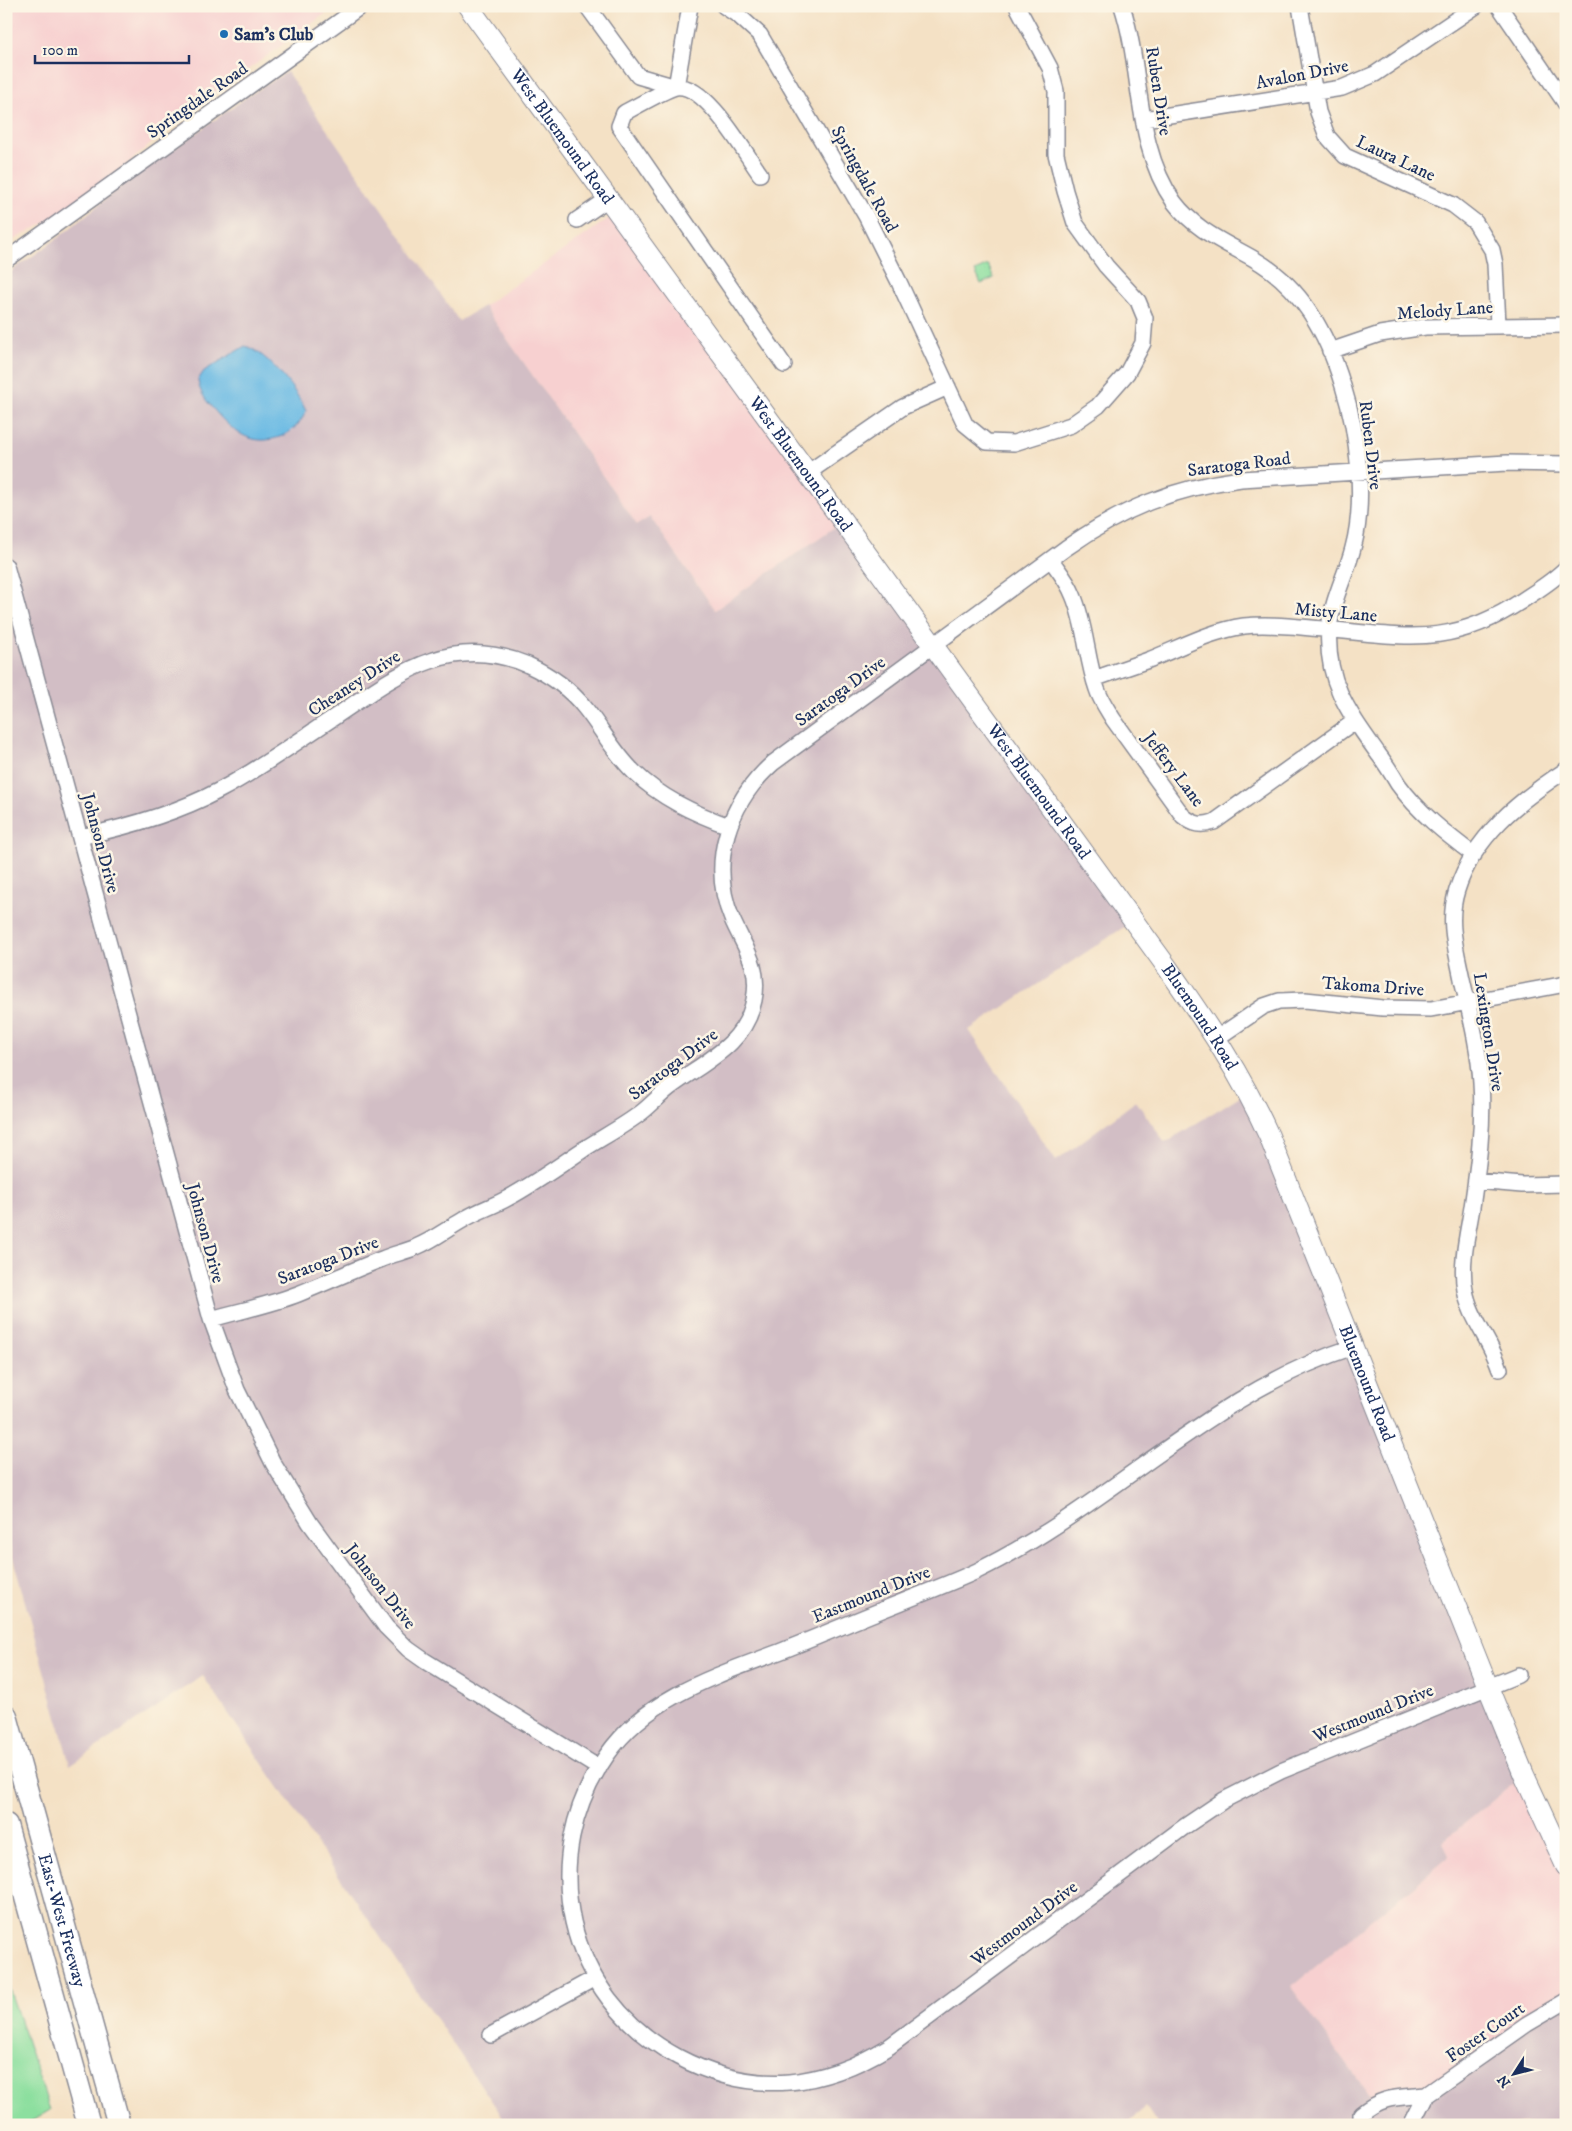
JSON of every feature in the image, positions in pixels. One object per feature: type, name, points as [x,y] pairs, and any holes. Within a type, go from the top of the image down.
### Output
[{"type":"highway","name":"East-West Freeway","points":[[6,1716],[119,2125]]},
{"type":"highway","name":"East-West Freeway","points":[[6,1825],[89,2125]]},
{"type":"main road","name":"West Bluemound Road","points":[[468,6],[806,474],[1133,921]]},
{"type":"main road","name":"Bluemound Road","points":[[1133,921],[1217,1038],[1248,1090],[1266,1128],[1488,1687],[1524,1775],[1566,1866]]},
{"type":"street","name":"Springdale Road","points":[[6,260],[361,6]]},
{"type":"street","points":[[587,6],[638,76],[676,87],[692,89],[712,105],[760,174]]},
{"type":"street","points":[[676,87],[690,6]]},
{"type":"street","name":"Springdale Road","points":[[724,6],[740,16],[760,35],[866,216],[900,282],[964,424],[987,442],[1014,444],[1071,425],[1098,406],[1127,373],[1143,343],[1146,318],[1138,301],[1106,266],[1075,223],[1064,191],[1056,154],[1056,91],[1050,68],[1016,6]]},
{"type":"street","name":"Ruben Drive","points":[[1122,6],[1132,40],[1150,151],[1157,172],[1176,204],[1191,221],[1208,235],[1264,265],[1292,288],[1313,314],[1343,385],[1352,421],[1358,472],[1359,507],[1356,538],[1332,609],[1329,630],[1330,660],[1338,692],[1355,721],[1398,783],[1419,808],[1447,835],[1474,855]]},
{"type":"street","name":"Laura Lane","points":[[1300,6],[1314,93],[1321,124],[1327,136],[1340,152],[1359,164],[1453,205],[1475,222],[1492,250],[1495,264],[1498,325]]},
{"type":"street","name":"Avalon Drive","points":[[1144,119],[1342,88],[1375,74],[1476,6]]},
{"type":"street","points":[[1499,6],[1566,104]]},
{"type":"street","points":[[676,87],[624,113],[619,126],[784,365]]},
{"type":"street","points":[[577,220],[608,198]]},
{"type":"street","name":"Melody Lane","points":[[1330,351],[1358,340],[1395,330],[1424,326],[1566,325]]},
{"type":"street","points":[[806,474],[903,407],[948,387]]},
{"type":"street","name":"Saratoga Road","points":[[932,646],[1107,520],[1133,507],[1174,492],[1212,483],[1241,479],[1507,462],[1566,464]]},
{"type":"street","name":"Jeffery Lane","points":[[1051,560],[1074,596],[1097,691],[1113,719],[1184,816],[1191,822],[1198,825],[1214,822],[1355,721]]},
{"type":"street","name":"Johnson Drive","points":[[6,566],[210,1319],[237,1390],[272,1463],[310,1523],[386,1627],[408,1649],[425,1662],[599,1768]]},
{"type":"street","name":"Misty Lane","points":[[1094,679],[1209,635],[1229,629],[1260,625],[1408,637],[1450,634],[1484,623],[1507,610],[1552,581],[1566,568]]},
{"type":"street","name":"Saratoga Drive","points":[[210,1319],[298,1294],[384,1258],[414,1248],[443,1234],[463,1220],[511,1197],[642,1112],[668,1088],[730,1046],[742,1032],[748,1018],[754,1000],[756,984],[750,954],[732,920],[722,877],[722,856],[729,826],[746,791],[773,763],[932,646]]},
{"type":"street","name":"Cheaney Drive","points":[[80,837],[152,818],[218,791],[263,765],[401,672],[431,660],[470,654],[500,657],[514,661],[554,679],[585,708],[620,756],[650,786],[679,805],[729,826]]},
{"type":"street","name":"Lexington Drive","points":[[1500,1368],[1496,1355],[1473,1314],[1465,1290],[1466,1249],[1476,1181],[1482,1090],[1479,1060],[1454,938],[1452,910],[1462,876],[1474,855],[1491,832],[1525,798],[1566,770]]},
{"type":"street","name":"Takoma Drive","points":[[1217,1038],[1264,1006],[1291,999],[1415,1009],[1467,1003],[1566,984]]},
{"type":"street","points":[[1476,1181],[1522,1185],[1566,1184]]},
{"type":"street","name":"Eastmound Drive","points":[[595,1978],[586,1963],[575,1933],[568,1883],[570,1841],[577,1814],[599,1768],[632,1725],[664,1701],[709,1678],[978,1570],[1022,1548],[1066,1521],[1245,1395],[1318,1359],[1353,1347]]},
{"type":"street","name":"Westmound Drive","points":[[595,1978],[611,2003],[643,2035],[657,2046],[702,2069],[740,2079],[777,2082],[804,2080],[839,2071],[869,2058],[890,2046],[1184,1827],[1221,1802],[1281,1771],[1518,1675]]},
{"type":"street","points":[[491,2035],[595,1978]]},
{"type":"street","name":"Foster Court","points":[[1411,2125],[1426,2095],[1527,2024],[1566,2001]]},
{"type":"street","points":[[1361,2125],[1361,2114],[1375,2103],[1386,2098],[1426,2095]]},
{"type":"shaded area","points":[[6,6],[336,6],[184,116],[120,170],[52,219],[6,244]]},
{"type":"shaded area","points":[[287,72],[459,321],[484,306],[637,525],[650,517],[715,610],[842,522],[1133,921],[969,1030],[1056,1161],[1136,1101],[1165,1143],[1248,1091],[1524,1775],[1443,1841],[1449,1856],[1291,1987],[1375,2103],[1426,2095],[1566,2001],[1566,2125],[1158,2125],[1146,2107],[1124,2125],[508,2125],[203,1676],[70,1765],[6,1533],[6,275],[58,238],[122,186],[247,97]]},
{"type":"shaded area","points":[[618,212],[842,522],[715,610],[650,517],[637,525],[484,306]]},
{"type":"shaded area","points":[[1524,1775],[1566,1866],[1566,2001],[1426,2095],[1375,2103],[1291,1987],[1449,1856],[1443,1841]]},
{"type":"green space","points":[[988,265],[994,278],[981,284],[975,271]]},
{"type":"green space","points":[[6,1979],[50,2110],[25,2125],[6,2125]]},
{"type":"water","points":[[245,346],[253,349],[280,373],[289,383],[306,411],[296,426],[282,436],[262,440],[244,436],[222,419],[206,400],[200,389],[198,380],[204,371]]},
{"type":"place","name":"Sam's Club","points":[[224,34]]}]
